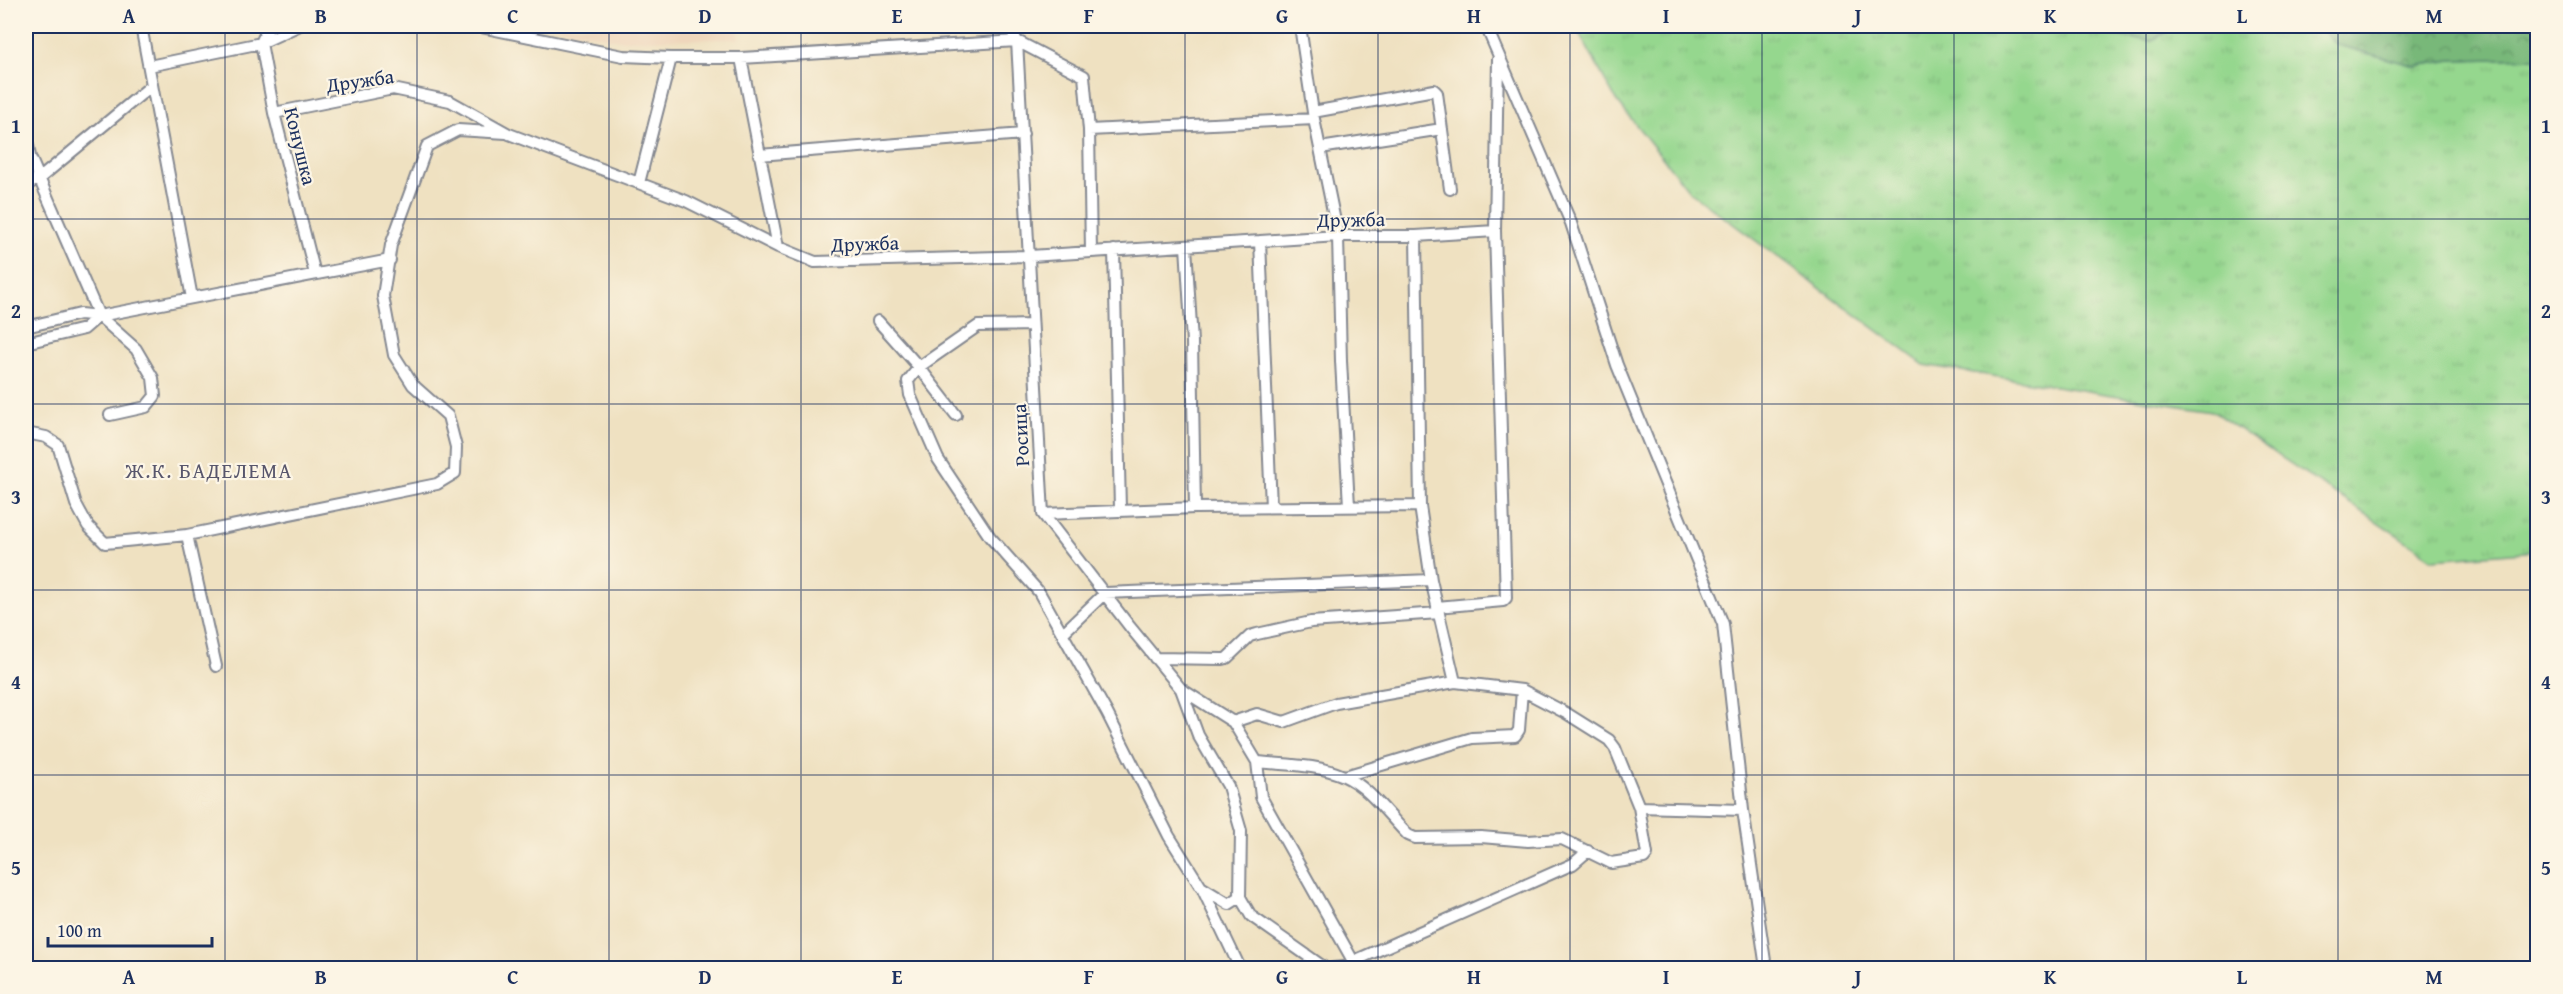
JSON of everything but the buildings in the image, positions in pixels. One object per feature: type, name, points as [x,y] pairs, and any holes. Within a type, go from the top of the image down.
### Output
[{"type":"street","points":[[141,26],[192,298]]},
{"type":"street","points":[[261,43],[268,26]]},
{"type":"street","points":[[149,66],[261,43],[298,26]]},
{"type":"street","points":[[476,26],[623,56],[671,58],[741,58],[1017,41],[1084,76],[1089,130],[1091,252]]},
{"type":"street","name":"Росица","points":[[1009,26],[1017,41],[1043,514]]},
{"type":"street","points":[[1300,26],[1313,116],[1338,236],[1348,506]]},
{"type":"street","points":[[1486,26],[1571,223],[1617,365],[1724,624],[1743,810],[1766,969]]},
{"type":"street","name":"Конушка","points":[[261,43],[274,113],[315,274]]},
{"type":"street","points":[[1155,658],[1222,659],[1227,658],[1250,636],[1311,622],[1438,610],[1503,601],[1506,598],[1495,231],[1498,56]]},
{"type":"street","points":[[639,183],[671,58]]},
{"type":"street","points":[[741,58],[778,247]]},
{"type":"street","points":[[26,185],[40,178],[151,86]]},
{"type":"street","name":"Дружба","points":[[274,113],[393,89],[450,101],[509,134],[686,201],[778,247],[815,262],[1030,256],[1338,236],[1416,236],[1495,231]]},
{"type":"street","points":[[1089,130],[1313,116],[1434,90],[1437,93],[1450,189]]},
{"type":"street","points":[[1320,148],[1442,129]]},
{"type":"street","points":[[26,433],[46,437],[58,445],[76,504],[88,526],[105,543],[187,535],[437,484],[455,473],[456,447],[448,417],[412,385],[394,355],[383,296],[391,245],[427,146],[458,130],[509,134]]},
{"type":"street","points":[[26,133],[30,157],[99,316],[136,349],[153,378],[154,396],[146,406],[110,415]]},
{"type":"street","points":[[759,155],[1023,134]]},
{"type":"street","points":[[1416,236],[1420,506],[1431,580],[1455,682]]},
{"type":"street","points":[[1260,241],[1271,507]]},
{"type":"street","points":[[1186,246],[1192,342],[1196,508]]},
{"type":"street","points":[[1114,250],[1120,509]]},
{"type":"street","points":[[26,327],[80,315],[99,316],[390,260]]},
{"type":"street","points":[[26,344],[84,329],[99,316]]},
{"type":"street","points":[[878,321],[919,367],[956,415]]},
{"type":"street","points":[[1032,325],[978,326],[919,367],[908,381],[910,395],[938,459],[990,537],[1039,592],[1063,633],[1169,836],[1201,887],[1240,969]]},
{"type":"street","points":[[1043,514],[1120,509],[1420,506]]},
{"type":"street","points":[[1043,514],[1181,689],[1233,722],[1257,762],[1262,797],[1356,965]]},
{"type":"street","points":[[187,535],[216,666]]},
{"type":"street","points":[[1063,633],[1105,593],[1431,580]]},
{"type":"street","points":[[1233,722],[1257,714],[1284,722],[1336,703],[1455,682],[1522,690],[1566,713],[1609,740],[1615,748],[1639,807],[1647,854],[1644,858],[1617,864],[1562,839],[1528,842],[1481,837],[1415,838],[1408,835],[1365,791],[1345,776],[1318,768],[1257,762]]},
{"type":"street","points":[[1181,689],[1198,735],[1228,786],[1241,831],[1240,897],[1251,915],[1325,969]]},
{"type":"street","points":[[1345,776],[1472,738],[1515,736],[1519,730],[1522,690]]},
{"type":"street","points":[[1639,807],[1743,810]]},
{"type":"street","points":[[1332,969],[1356,965],[1572,864],[1588,851]]},
{"type":"street","points":[[1201,887],[1229,904]]},
{"type":"street","points":[[1219,924],[1229,904],[1240,897]]},
{"type":"shaded area","points":[[551,26],[737,26],[739,39],[619,40]]},
{"type":"green space","points":[[1577,26],[2054,26],[2151,41],[2176,26],[2317,26],[2338,45],[2415,66],[2452,60],[2537,58],[2537,551],[2433,559],[2212,411],[1924,365],[1690,192],[1616,100]]},
{"type":"green space","points":[[2054,26],[2176,26],[2151,41]]},
{"type":"green space","points":[[2317,26],[2537,26],[2537,58],[2452,60],[2415,66],[2338,45]]},
{"type":"district","name":"Ж.К. БАДЕЛЕМА","points":[[209,470]]}]
